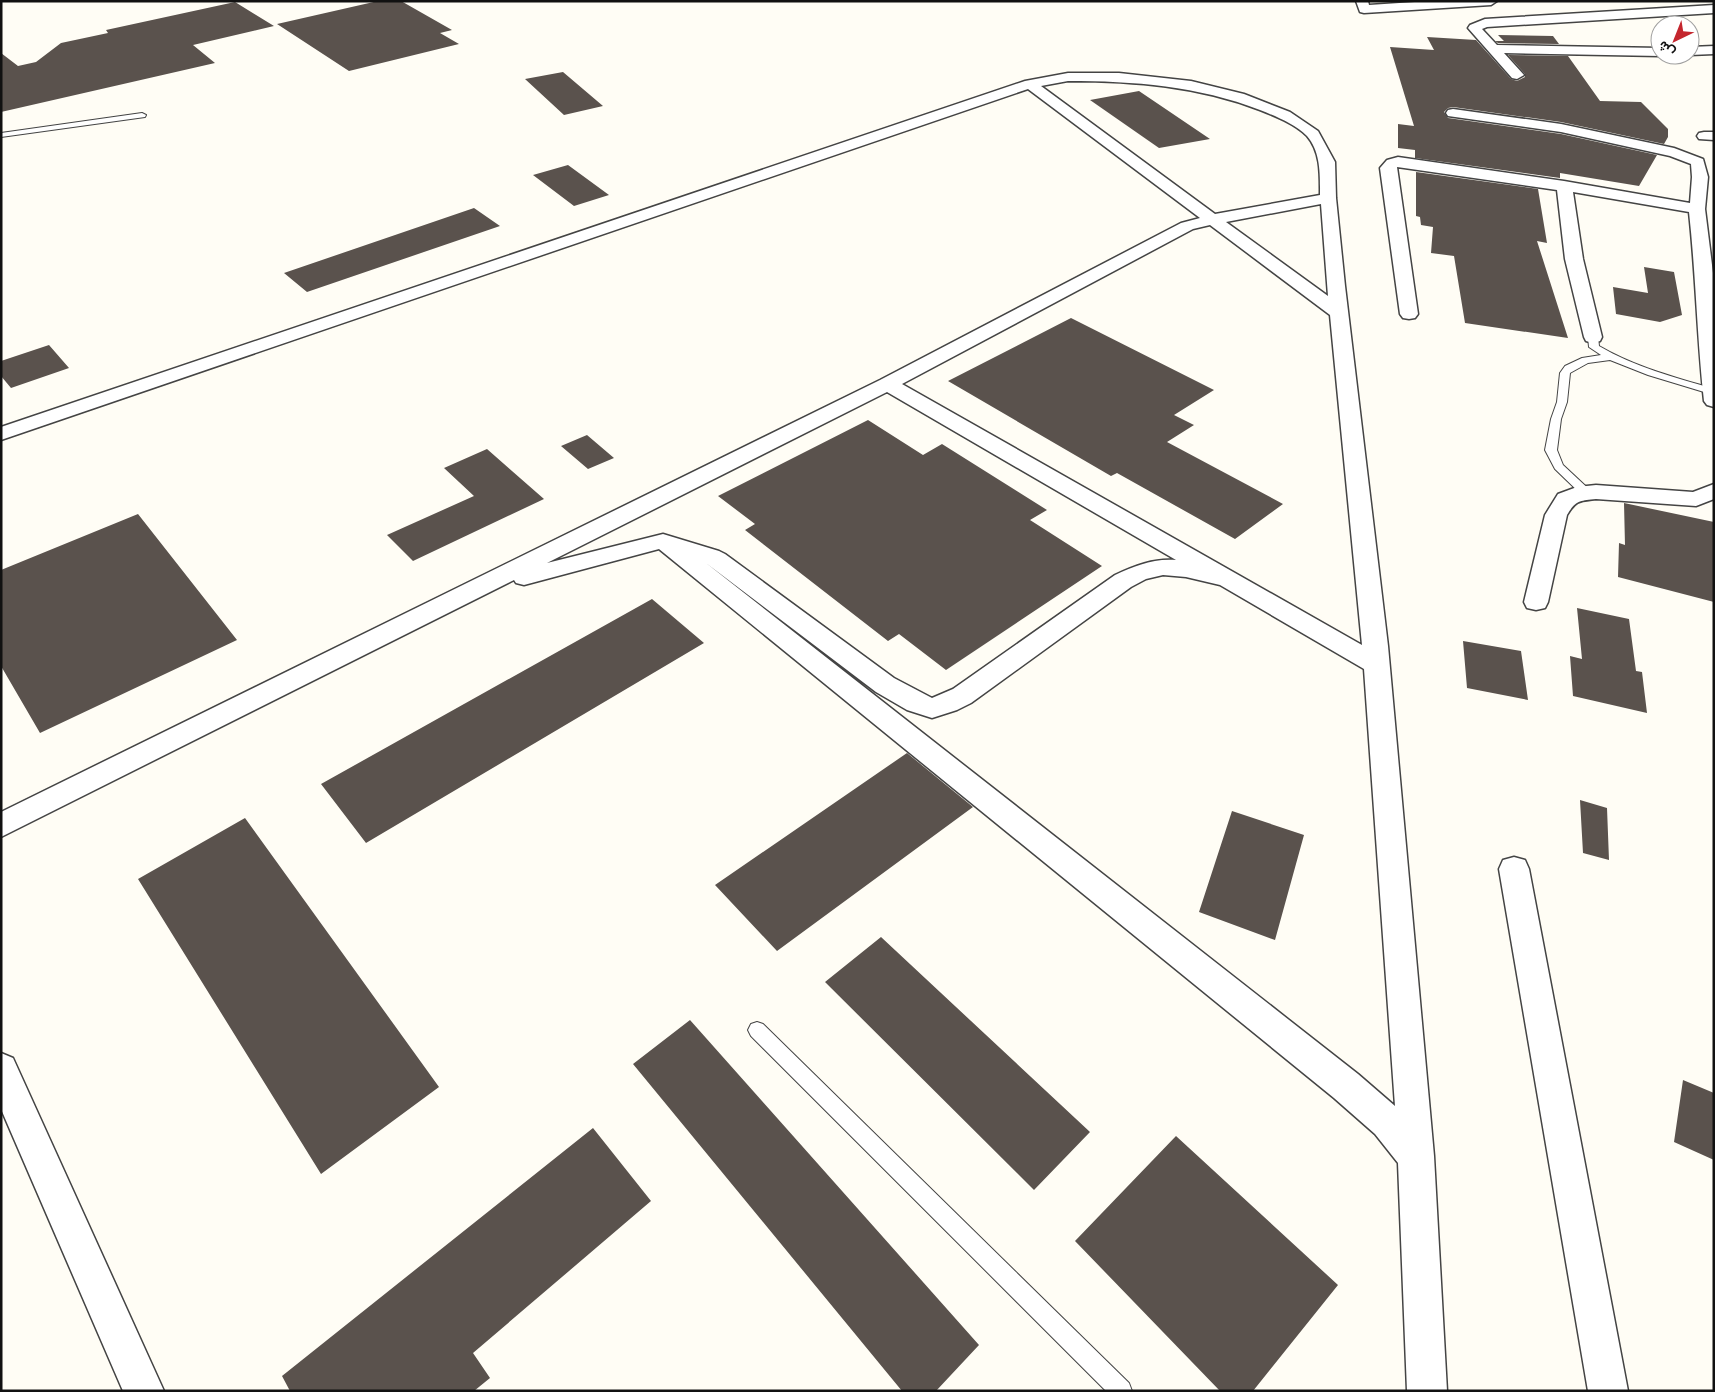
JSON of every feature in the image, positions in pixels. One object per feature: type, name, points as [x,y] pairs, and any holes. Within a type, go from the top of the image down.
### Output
[{"type":"street","points":[[1362,1],[1364,9],[1491,1]]},
{"type":"street","points":[[1517,75],[1474,28],[1485,23],[1714,9]]},
{"type":"street","points":[[1493,49],[1650,52]]},
{"type":"street","points":[[1700,51],[1714,50]]},
{"type":"street","points":[[1,434],[1030,84],[1068,77],[1119,77],[1191,85],[1239,97],[1285,115],[1313,134],[1327,162],[1328,198],[1339,313],[1376,664],[1416,1156],[1427,1391]]},
{"type":"street","points":[[1030,84],[1339,313]]},
{"type":"street","points":[[1454,113],[1561,128],[1683,154],[1698,162],[1707,178],[1697,209],[1705,282],[1707,345],[1713,396]]},
{"type":"street","points":[[1409,314],[1389,166],[1398,162],[1564,186],[1697,209]]},
{"type":"street","points":[[1564,186],[1574,259],[1593,337]]},
{"type":"street","points":[[1,825],[887,384],[1187,226],[1213,219],[1328,198]]},
{"type":"street","points":[[887,384],[1376,664]]},
{"type":"street","points":[[1536,602],[1556,515],[1566,499],[1577,494],[1587,493],[1696,499],[1714,492]]},
{"type":"street","points":[[465,594],[663,541],[678,548],[689,549],[717,559],[885,685],[916,703],[932,708],[962,696],[1123,581],[1142,570],[1162,566],[1227,579]]},
{"type":"street","points":[[663,541],[1346,1086],[1387,1122],[1416,1156]]},
{"type":"street","points":[[1514,869],[1608,1391]]},
{"type":"street","points":[[1,1069],[144,1391]]},
{"type":"lane","points":[[1,135],[142,115]]},
{"type":"lane","points":[[1593,337],[1594,347],[1610,357],[1713,396]]},
{"type":"lane","points":[[1587,493],[1559,467],[1553,457],[1551,450],[1556,419],[1562,402],[1565,373],[1569,368],[1586,360],[1610,357]]},
{"type":"lane","points":[[758,1030],[1121,1391]]},
{"type":"building","points":[[378,1],[401,1],[452,30],[440,33],[459,44],[349,71],[277,24]]},
{"type":"building","points":[[235,2],[274,26],[193,45],[215,63],[1,112],[1,53],[18,66],[36,62],[61,43],[108,33],[106,30]]},
{"type":"building","points":[[1498,35],[1553,36],[1559,44],[1498,43],[1495,41],[1504,41]]},
{"type":"building","points":[[1427,37],[1476,40],[1511,79],[1517,81],[1525,77],[1525,74],[1508,55],[1568,56],[1600,101],[1641,102],[1668,129],[1668,137],[1664,144],[1561,122],[1453,107],[1448,108],[1444,112],[1448,118],[1561,134],[1657,155],[1639,186],[1560,173],[1560,178],[1415,158],[1415,150],[1398,148],[1398,124],[1414,126],[1390,47],[1434,50]]},
{"type":"building","points":[[563,72],[603,106],[564,115],[525,79]]},
{"type":"building","points":[[1139,91],[1210,139],[1159,148],[1090,100]]},
{"type":"building","points":[[568,165],[609,195],[574,206],[533,175]]},
{"type":"building","points":[[1416,172],[1538,189],[1547,243],[1537,241],[1568,338],[1465,323],[1454,256],[1431,253],[1433,227],[1421,225],[1420,217],[1416,216]]},
{"type":"building","points":[[474,208],[500,226],[307,292],[284,273]]},
{"type":"building","points":[[1644,267],[1674,272],[1682,315],[1660,322],[1616,314],[1613,287],[1648,293]]},
{"type":"building","points":[[1071,318],[1214,390],[1174,415],[1194,425],[1167,442],[1283,504],[1235,539],[1117,473],[1111,476],[948,381]]},
{"type":"building","points":[[49,345],[69,368],[11,388],[1,376],[1,361]]},
{"type":"building","points":[[868,420],[923,455],[942,444],[1047,510],[1030,520],[1102,566],[946,670],[899,634],[888,641],[745,530],[755,524],[718,496]]},
{"type":"building","points":[[587,435],[614,458],[588,469],[561,446]]},
{"type":"building","points":[[487,449],[544,499],[413,561],[387,535],[474,496],[444,468]]},
{"type":"building","points":[[1624,503],[1714,522],[1714,602],[1618,577],[1619,543],[1625,545]]},
{"type":"building","points":[[138,514],[237,640],[40,733],[1,666],[1,570]]},
{"type":"building","points":[[652,599],[704,643],[366,843],[321,784]]},
{"type":"building","points":[[1577,608],[1629,619],[1636,671],[1642,672],[1647,713],[1573,696],[1570,656],[1582,659]]},
{"type":"building","points":[[1463,641],[1521,651],[1528,700],[1467,688]]},
{"type":"building","points":[[907,753],[973,807],[777,951],[715,885]]},
{"type":"building","points":[[1580,800],[1607,808],[1609,860],[1583,853]]},
{"type":"building","points":[[1232,811],[1304,835],[1275,940],[1199,912]]},
{"type":"building","points":[[245,818],[439,1087],[321,1174],[138,879]]},
{"type":"building","points":[[881,937],[1090,1132],[1034,1190],[825,982]]},
{"type":"building","points":[[690,1020],[979,1345],[936,1391],[902,1391],[633,1064]]},
{"type":"building","points":[[1683,1080],[1714,1093],[1714,1160],[1674,1142]]},
{"type":"building","points":[[593,1128],[651,1201],[473,1353],[490,1378],[474,1391],[290,1391],[282,1376]]},
{"type":"building","points":[[1176,1136],[1338,1285],[1253,1391],[1220,1391],[1075,1241]]}]
